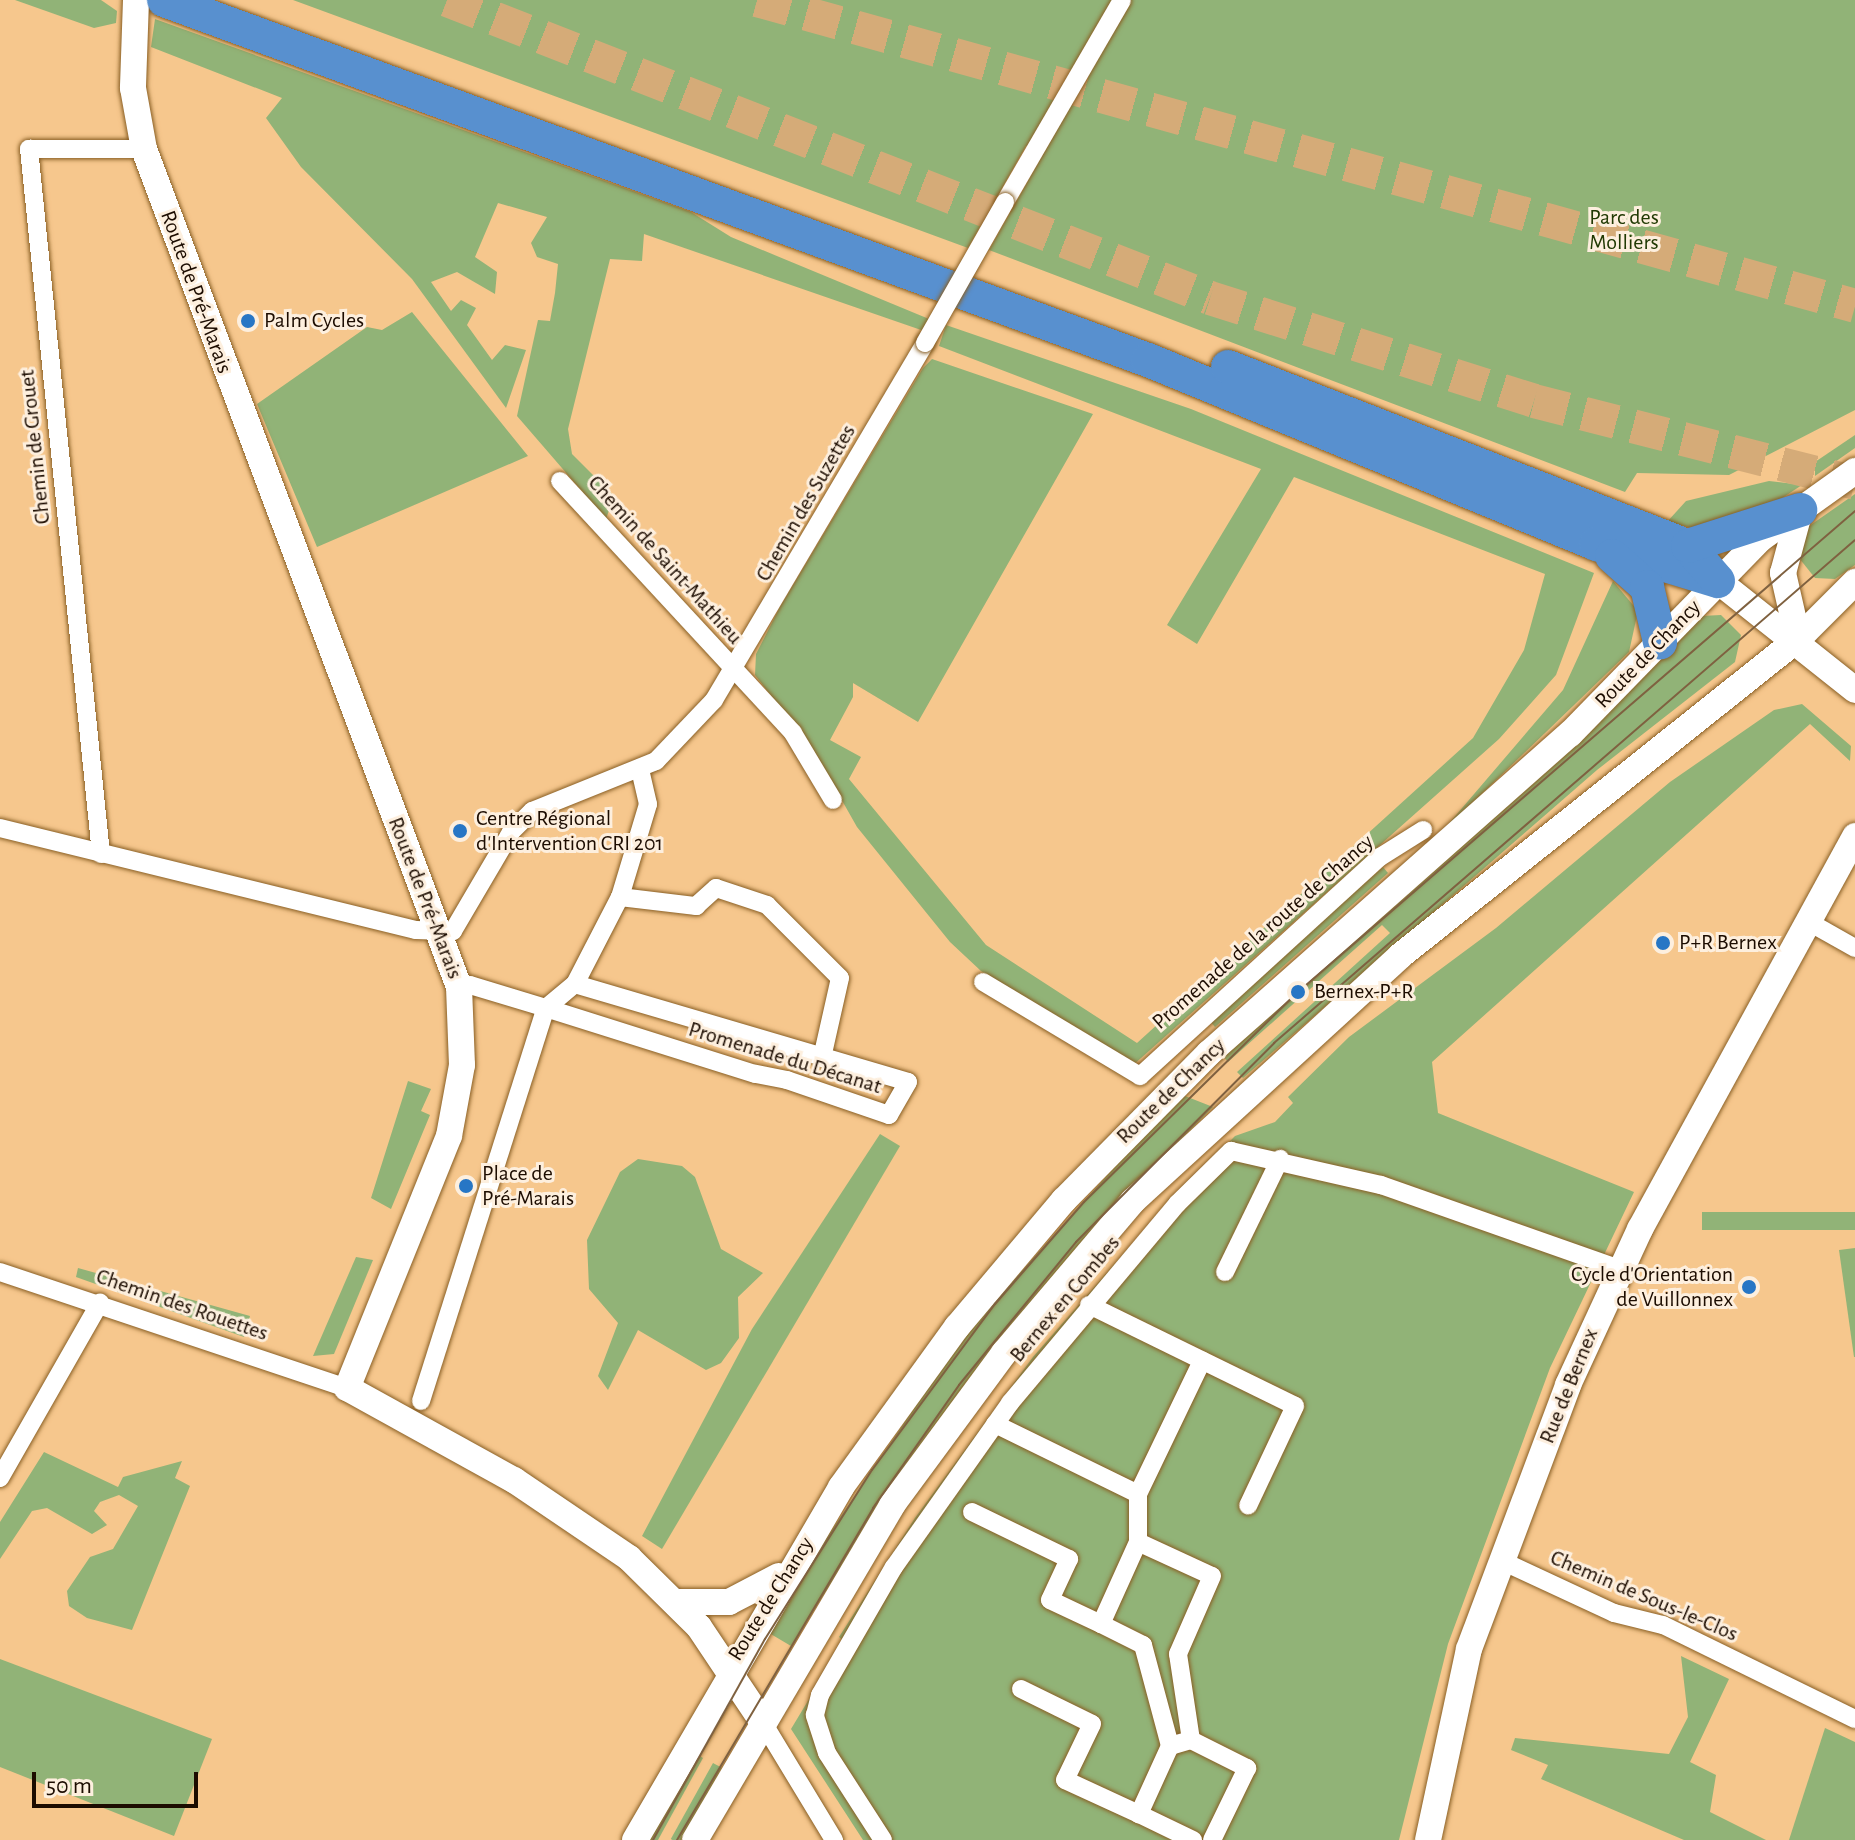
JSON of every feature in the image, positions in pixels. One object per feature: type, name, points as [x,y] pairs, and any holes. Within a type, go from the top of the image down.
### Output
[{"type":"highway","points":[[164,0],[1148,360],[1596,544],[1718,581]]},
{"type":"highway","points":[[230,0],[1167,343],[1688,546],[1718,581]]},
{"type":"highway","points":[[1688,546],[1800,510]]},
{"type":"highway","points":[[1596,544],[1647,587],[1660,642]]},
{"type":"main road","name":"Route de Pré-Marais","points":[[136,0],[133,45],[144,149],[285,539],[441,934],[459,987],[462,1065],[449,1136],[347,1388]]},
{"type":"main road","name":"Route de Chancy","points":[[635,1840],[728,1669],[792,1565],[925,1369],[1099,1162],[1209,1053],[1541,761],[1718,581],[1800,510],[1855,471]]},
{"type":"main road","points":[[1798,639],[1783,573],[1800,510]]},
{"type":"main road","points":[[1718,581],[1798,639],[1855,690]]},
{"type":"main road","points":[[695,1840],[762,1721],[917,1469],[1004,1353],[1133,1201],[1400,956],[1798,639],[1855,582]]},
{"type":"main road","name":"Rue de Bernex","points":[[1428,1840],[1459,1686],[1500,1560],[1620,1269],[1855,836]]},
{"type":"main road","points":[[347,1388],[576,1517],[678,1602],[762,1721]]},
{"type":"main road","points":[[678,1602],[729,1602],[761,1591],[792,1565]]},
{"type":"street","name":"Chemin des Suzettes","points":[[441,934],[461,924],[511,832],[532,811],[640,768],[672,750],[735,672],[1122,0]]},
{"type":"street","name":"Chemin de Grouet","points":[[101,854],[29,149],[144,149]]},
{"type":"street","name":"Chemin de Saint-Mathieu","points":[[560,481],[793,733],[833,800]]},
{"type":"street","points":[[421,1401],[546,1008],[575,984],[620,897],[648,804],[640,768]]},
{"type":"street","points":[[0,828],[441,934]]},
{"type":"street","name":"Promenade de la route de Chancy","points":[[983,982],[1140,1076],[1380,857],[1423,830]]},
{"type":"street","name":"Promenade du Décanat","points":[[620,897],[696,906],[716,888],[767,905],[840,978],[822,1058]]},
{"type":"street","points":[[1809,922],[1855,948]]},
{"type":"street","name":"Promenade du Décanat","points":[[459,987],[546,1008],[889,1115],[908,1082],[575,984]]},
{"type":"street","name":"Bernex en Combes","points":[[883,1840],[827,1753],[815,1715],[820,1695],[894,1567],[995,1424],[1089,1305],[1231,1151],[1280,1159],[1537,1238],[1620,1269]]},
{"type":"street","points":[[1225,1272],[1280,1159]]},
{"type":"street","name":"Chemin des Rouettes","points":[[0,1272],[347,1388]]},
{"type":"street","points":[[0,1478],[100,1303]]},
{"type":"street","points":[[1089,1305],[1295,1406],[1248,1506]]},
{"type":"street","points":[[1101,1624],[1138,1542],[1138,1494],[1202,1361]]},
{"type":"street","points":[[995,1424],[1138,1494]]},
{"type":"street","points":[[972,1512],[1069,1559],[1050,1600],[1143,1645],[1152,1659],[1170,1746],[1139,1814]]},
{"type":"street","points":[[1138,1542],[1212,1576],[1178,1654],[1191,1740]]},
{"type":"street","name":"Chemin de Sous-le-Clos","points":[[1500,1560],[1614,1613],[1663,1625],[1855,1719]]},
{"type":"street","points":[[1021,1689],[1092,1724],[1065,1780],[1193,1840]]},
{"type":"street","points":[[762,1721],[834,1840]]},
{"type":"street","points":[[1170,1746],[1191,1740],[1247,1768],[1212,1840]]},
{"type":"green space","points":[[15,0],[101,0],[117,11],[116,23],[94,28]]},
{"type":"green space","name":"Parc des Molliers","points":[[293,0],[1855,0],[1855,410],[1729,475],[1637,473],[1625,492],[989,250],[1046,149],[1026,146],[968,248]]},
{"type":"green space","points":[[155,19],[691,212],[731,237],[929,319],[924,331],[644,234],[642,261],[610,259],[568,429],[572,454],[614,496],[606,519],[517,416],[538,320],[550,321],[555,293],[558,264],[537,257],[531,243],[547,217],[498,203],[475,257],[497,272],[495,294],[457,272],[431,282],[451,311],[461,300],[476,308],[467,325],[492,360],[505,345],[526,350],[506,408],[412,279],[301,167],[266,118],[282,98],[151,47]]},
{"type":"green space","points":[[412,312],[528,456],[317,547],[257,404],[367,327],[382,330]]},
{"type":"green space","points":[[946,325],[1191,409],[1594,573],[1556,675],[1499,739],[1131,1067],[981,971],[950,942],[857,827],[814,751],[755,675],[756,654],[780,607],[923,368],[932,359],[1093,414],[918,722],[853,683],[853,697],[830,740],[861,757],[849,779],[986,945],[1137,1043],[1473,738],[1524,650],[1545,574],[1294,477],[1197,644],[1167,625],[1261,469],[939,346]]},
{"type":"green space","points":[[1855,435],[1855,448],[1815,476],[1815,462]]},
{"type":"green space","points":[[1769,481],[1802,485],[1767,508],[1692,528],[1667,522],[1686,501]]},
{"type":"green space","points":[[1855,494],[1855,565],[1835,579],[1815,578],[1799,558],[1805,529]]},
{"type":"green space","points":[[1613,581],[1638,611],[1629,652],[1439,835],[1563,690]]},
{"type":"green space","points":[[1721,615],[1741,635],[1735,662],[1597,770],[1243,1078],[1237,1072],[1390,933],[1382,925],[1228,1062],[1222,1055],[1701,616]]},
{"type":"green space","points":[[1802,704],[1851,746],[1850,761],[1810,724],[1432,1062],[1438,1113],[1634,1192],[1550,1368],[1448,1644],[1399,1840],[863,1840],[791,1729],[844,1641],[839,1637],[915,1518],[1033,1357],[1161,1211],[1235,1136],[1275,1122],[1293,1103],[1288,1097],[1349,1037],[1496,928],[1670,782],[1774,710]]},
{"type":"green space","points":[[1383,867],[1388,873],[1215,1027],[1209,1020]]},
{"type":"green space","points":[[408,1081],[431,1089],[421,1111],[430,1115],[391,1209],[371,1198]]},
{"type":"green space","points":[[1180,1094],[1213,1107],[1131,1190],[884,1500],[791,1646],[764,1630],[961,1339]]},
{"type":"green space","points":[[880,1134],[900,1146],[662,1549],[642,1536],[752,1329]]},
{"type":"green space","points":[[638,1159],[682,1166],[695,1177],[721,1249],[763,1273],[738,1297],[739,1338],[721,1363],[706,1370],[638,1330],[608,1390],[598,1376],[618,1323],[589,1289],[587,1240],[620,1172]]},
{"type":"green space","points":[[1702,1212],[1855,1212],[1855,1230],[1702,1230]]},
{"type":"green space","points":[[1855,1248],[1855,1357],[1854,1357],[1839,1250]]},
{"type":"green space","points":[[356,1257],[373,1260],[334,1354],[313,1356]]},
{"type":"green space","points":[[78,1268],[250,1316],[244,1337],[76,1277]]},
{"type":"green space","points":[[44,1452],[118,1487],[123,1477],[182,1461],[175,1478],[190,1486],[132,1630],[87,1618],[69,1606],[67,1591],[90,1557],[113,1549],[138,1506],[119,1495],[100,1502],[94,1511],[107,1525],[92,1534],[47,1508],[32,1511],[0,1559],[0,1522]]},
{"type":"green space","points":[[1681,1656],[1729,1679],[1690,1762],[1716,1775],[1710,1812],[1766,1840],[1684,1840],[1541,1779],[1548,1765],[1511,1750],[1515,1738],[1669,1754],[1688,1717]]},
{"type":"green space","points":[[0,1659],[212,1739],[174,1836],[0,1767]]},
{"type":"green space","points":[[1825,1728],[1855,1742],[1855,1840],[1789,1840]]},
{"type":"green space","points":[[694,1752],[703,1758],[658,1840],[647,1840]]},
{"type":"green space","points":[[713,1763],[722,1768],[682,1840],[671,1839]]},
{"type":"tunnel","points":[[447,0],[1210,298],[1534,401],[1855,483]]},
{"type":"tunnel","points":[[757,0],[1855,306]]},
{"type":"tram line","points":[[653,1840],[765,1639],[872,1470],[995,1304],[1084,1202],[1298,992],[1855,511]]},
{"type":"tram line","points":[[677,1840],[873,1508],[959,1385],[1076,1242],[1274,1043],[1855,540]]},
{"type":"place","name":"Palm Cycles","points":[[248,321]]},
{"type":"place","name":"Centre Régional d'Intervention CRI 201","points":[[460,831]]},
{"type":"place","name":"P+R Bernex","points":[[1663,943]]},
{"type":"place","name":"Bernex-P+R","points":[[1298,992]]},
{"type":"place","name":"Place de Pré-Marais","points":[[466,1186]]},
{"type":"place","name":"Cycle d'Orientation de Vuillonnex","points":[[1749,1287]]}]
